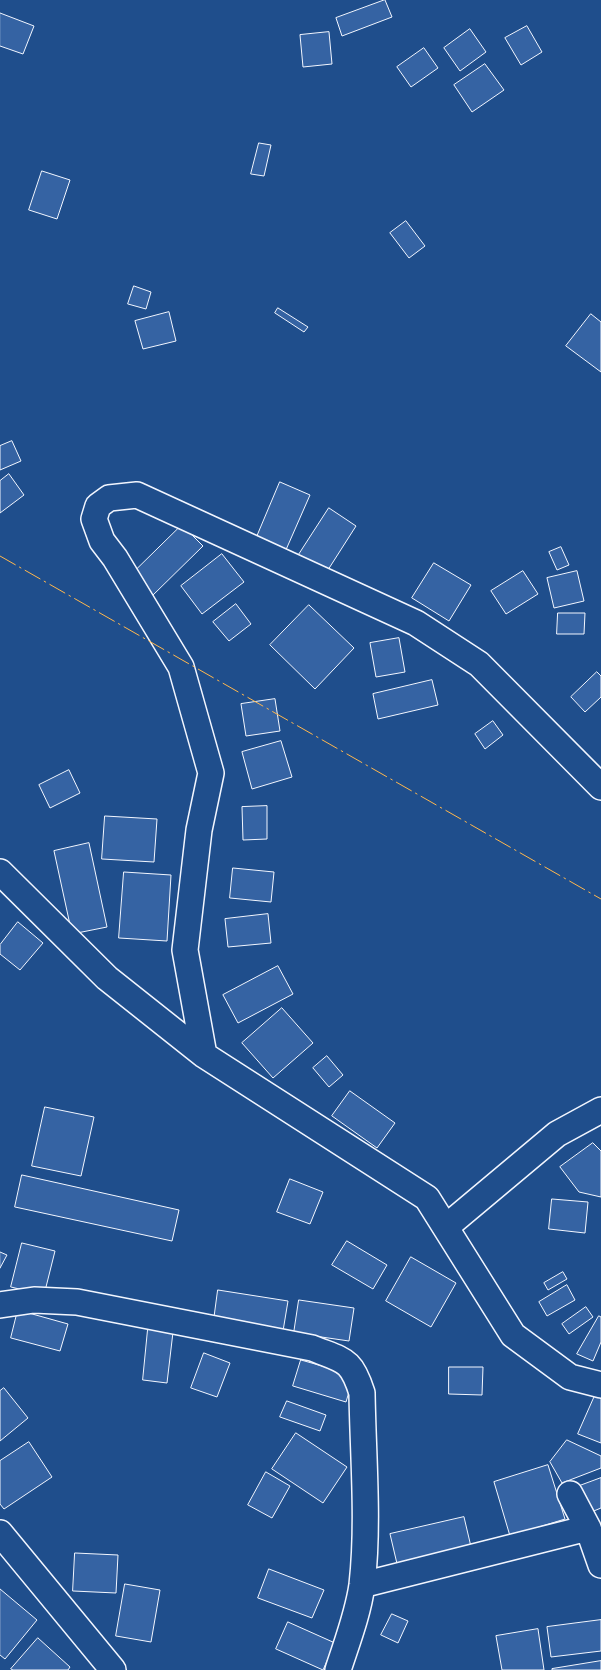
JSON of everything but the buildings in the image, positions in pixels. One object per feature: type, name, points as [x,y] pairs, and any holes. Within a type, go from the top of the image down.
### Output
[{"type":"street","points":[[204,1055],[185,950],[199,830],[211,773],[181,667],[115,558],[102,541],[96,526],[94,519],[98,506],[108,498],[137,495],[416,624],[479,664],[601,787]]},
{"type":"street","points":[[0,872],[107,978],[204,1055],[427,1198],[513,1335],[570,1377],[601,1385]]},
{"type":"street","points":[[446,1227],[557,1134],[601,1110]]},
{"type":"street","points":[[0,1304],[34,1300],[77,1302],[312,1348],[347,1362],[356,1376],[362,1394],[365,1525],[362,1585],[357,1611],[338,1670]]},
{"type":"street","points":[[570,1494],[588,1528],[601,1565]]},
{"type":"street","points":[[362,1585],[588,1528]]},
{"type":"street","points":[[0,1534],[113,1670]]},
{"type":"power","points":[[0,556],[601,899]]}]
